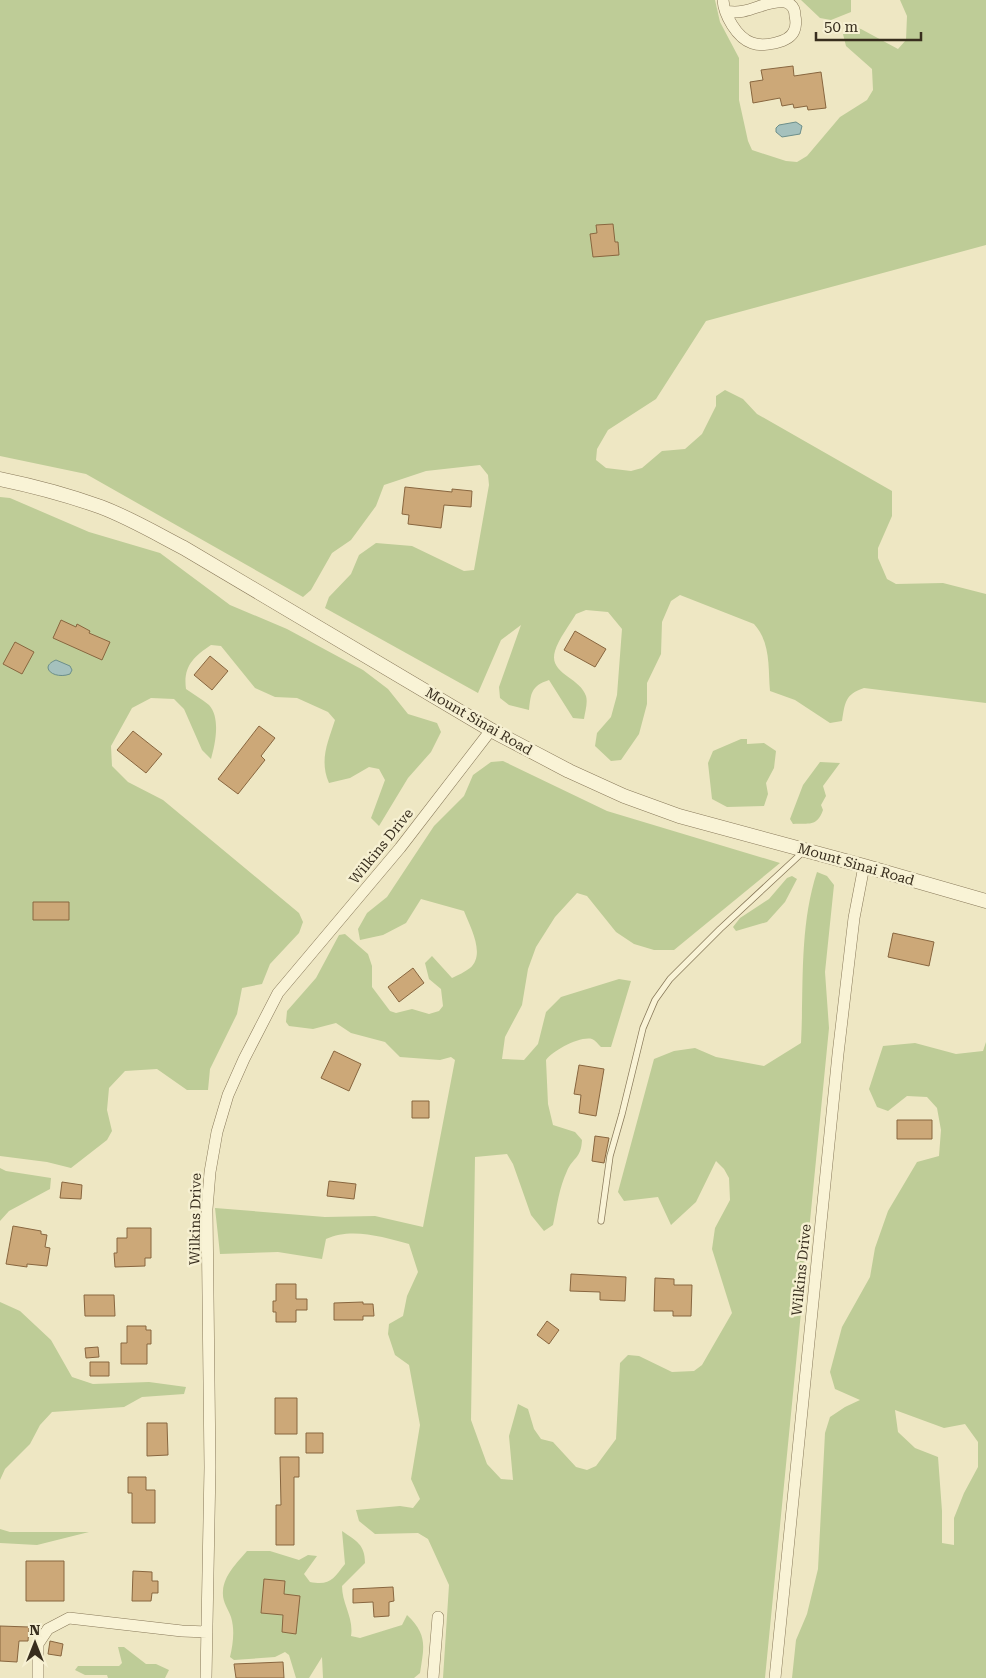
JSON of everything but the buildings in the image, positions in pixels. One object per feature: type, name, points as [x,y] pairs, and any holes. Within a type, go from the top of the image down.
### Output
[{"type":"street","points":[[787,2],[794,8],[796,19],[795,31],[789,38],[775,43],[752,44],[742,38],[736,30],[724,5],[734,13],[742,12],[760,3],[787,2]]},
{"type":"street","name":"Mount Sinai Road","points":[[0,479],[59,493],[102,508],[138,524],[184,548],[491,730],[569,771],[624,796],[679,816],[986,901]]},
{"type":"street","name":"Wilkins Drive","points":[[206,1678],[210,1429],[208,1209],[210,1172],[217,1132],[228,1095],[278,993],[400,848],[491,730]]},
{"type":"street","name":"Wilkins Drive","points":[[774,1678],[838,1054],[854,918],[864,866]]},
{"type":"street","points":[[433,1678],[438,1617]]},
{"type":"street","points":[[38,1678],[38,1644],[48,1629],[69,1618],[206,1632]]},
{"type":"lane","points":[[601,1221],[610,1156],[643,1028],[655,1000],[670,979],[720,929],[806,850]]},
{"type":"green space","points":[[0,0],[715,0],[720,22],[739,58],[739,100],[748,141],[752,150],[786,161],[797,162],[807,156],[840,117],[867,100],[873,90],[872,69],[846,46],[843,34],[851,27],[861,29],[898,49],[906,40],[907,16],[900,0],[986,0],[986,245],[706,321],[656,399],[608,430],[597,449],[596,460],[606,468],[631,471],[642,468],[662,451],[685,449],[702,434],[716,406],[716,396],[725,390],[743,399],[757,414],[892,491],[892,516],[878,548],[878,558],[887,579],[896,584],[943,583],[986,594],[986,703],[864,688],[849,696],[842,721],[830,723],[795,700],[770,691],[766,647],[754,624],[680,595],[671,601],[662,622],[661,654],[647,683],[647,704],[639,734],[621,760],[611,761],[595,746],[597,733],[611,717],[617,695],[622,629],[608,612],[586,610],[576,614],[561,637],[555,651],[554,659],[556,665],[578,684],[586,696],[587,705],[584,719],[573,718],[549,680],[543,682],[533,691],[529,710],[509,705],[500,698],[499,687],[521,625],[501,640],[478,693],[325,608],[329,597],[351,574],[359,555],[376,543],[412,546],[464,571],[474,570],[489,485],[488,475],[480,465],[426,471],[384,485],[376,506],[351,540],[332,553],[311,590],[303,597],[86,474],[0,456]]},
{"type":"green space","points":[[801,0],[851,0],[851,12],[831,20],[820,18]]},
{"type":"green space","points":[[0,497],[10,498],[89,532],[160,553],[230,605],[287,629],[363,670],[388,689],[408,714],[437,723],[441,732],[431,752],[408,778],[379,826],[371,818],[385,780],[379,769],[369,767],[350,778],[329,783],[326,775],[325,759],[327,744],[335,720],[328,712],[297,698],[275,697],[255,688],[221,646],[211,645],[194,658],[188,669],[185,681],[186,689],[213,710],[216,732],[211,759],[202,750],[184,709],[174,699],[151,698],[132,708],[111,746],[112,766],[128,782],[163,800],[299,913],[303,922],[299,933],[270,964],[262,984],[242,988],[237,1014],[210,1069],[208,1090],[187,1090],[157,1069],[125,1071],[109,1088],[107,1110],[112,1131],[107,1140],[71,1168],[47,1162],[0,1156]]},
{"type":"green space","points":[[741,739],[747,739],[747,744],[764,743],[776,751],[774,768],[766,783],[768,794],[764,806],[727,807],[712,799],[708,763],[713,751]]},
{"type":"green space","points":[[503,761],[607,811],[780,863],[674,950],[654,950],[634,944],[616,932],[587,896],[577,893],[555,917],[536,947],[528,969],[522,1005],[505,1037],[502,1059],[524,1060],[538,1044],[546,1012],[561,997],[619,979],[631,981],[611,1047],[601,1047],[592,1039],[580,1040],[560,1049],[546,1060],[548,1104],[553,1125],[575,1132],[582,1140],[580,1151],[569,1166],[564,1177],[553,1225],[544,1231],[531,1215],[513,1164],[507,1154],[475,1157],[471,1420],[487,1464],[501,1479],[513,1480],[509,1436],[518,1404],[528,1409],[534,1429],[541,1439],[553,1442],[576,1467],[587,1470],[596,1466],[616,1439],[620,1363],[628,1355],[639,1356],[672,1372],[694,1371],[702,1365],[732,1313],[712,1249],[715,1228],[730,1200],[729,1178],[724,1169],[716,1161],[696,1202],[671,1225],[658,1197],[624,1201],[618,1192],[654,1059],[674,1051],[695,1048],[716,1057],[764,1066],[801,1043],[805,935],[811,893],[817,872],[827,876],[834,885],[825,972],[829,1028],[765,1678],[443,1678],[449,1585],[428,1539],[418,1533],[375,1534],[359,1521],[356,1510],[400,1506],[413,1508],[420,1499],[411,1479],[420,1425],[409,1365],[395,1355],[388,1334],[389,1324],[403,1316],[407,1296],[418,1272],[409,1244],[357,1233],[336,1235],[326,1239],[322,1259],[278,1252],[220,1254],[215,1208],[325,1217],[375,1216],[423,1227],[455,1060],[451,1057],[440,1060],[400,1057],[385,1042],[351,1033],[336,1023],[313,1029],[289,1026],[286,1022],[287,1011],[316,978],[339,935],[345,934],[368,954],[372,966],[372,987],[390,1011],[396,1013],[412,1009],[429,1014],[439,1011],[443,1006],[441,989],[429,979],[425,963],[432,956],[452,978],[470,968],[475,962],[477,948],[473,932],[464,911],[421,899],[406,923],[383,935],[360,940],[358,929],[367,913],[387,897],[434,826],[464,796],[473,775],[491,762]]},
{"type":"green space","points":[[820,762],[840,763],[823,786],[826,796],[821,805],[823,810],[821,815],[812,823],[793,824],[790,819],[803,785]]},
{"type":"green space","points":[[792,876],[797,879],[785,902],[767,922],[736,931],[733,927],[740,918],[769,899],[787,878]]},
{"type":"green space","points":[[986,1042],[986,1678],[792,1678],[796,1640],[807,1614],[818,1569],[825,1433],[830,1417],[860,1400],[835,1389],[830,1372],[842,1327],[870,1277],[875,1248],[888,1211],[917,1162],[939,1156],[941,1130],[937,1108],[927,1097],[907,1096],[888,1111],[877,1107],[869,1089],[883,1046],[915,1043],[956,1054],[983,1051]],"holes":[[[895,1410],[944,1428],[965,1424],[978,1442],[978,1467],[964,1493],[954,1518],[954,1545],[942,1543],[938,1457],[915,1448],[898,1432]]]},
{"type":"green space","points":[[0,1168],[6,1171],[51,1178],[50,1189],[9,1211],[0,1221]]},
{"type":"green space","points":[[0,1302],[20,1311],[51,1340],[72,1377],[93,1384],[149,1382],[186,1387],[184,1394],[142,1397],[124,1407],[52,1412],[40,1425],[30,1444],[5,1469],[0,1480]]},
{"type":"green space","points":[[0,1529],[10,1532],[89,1532],[37,1545],[0,1543]]},
{"type":"green space","points":[[342,1531],[359,1544],[365,1557],[365,1563],[342,1586],[351,1623],[351,1636],[360,1638],[402,1625],[407,1615],[414,1622],[423,1642],[420,1673],[414,1678],[323,1678],[322,1657],[309,1678],[296,1678],[289,1655],[285,1652],[275,1657],[234,1660],[230,1657],[233,1627],[223,1598],[223,1591],[226,1580],[232,1570],[247,1551],[270,1551],[299,1560],[308,1555],[317,1556],[304,1574],[310,1582],[327,1582],[345,1564]]},
{"type":"green space","points":[[118,1647],[124,1647],[146,1664],[156,1664],[169,1670],[165,1678],[108,1678],[107,1675],[85,1675],[75,1670],[78,1666],[119,1666],[122,1663]]},
{"type":"water","points":[[796,122],[802,126],[800,134],[782,137],[776,132],[776,128],[779,125]]},
{"type":"water","points":[[56,660],[70,666],[72,670],[70,674],[59,675],[50,672],[48,666]]}]
